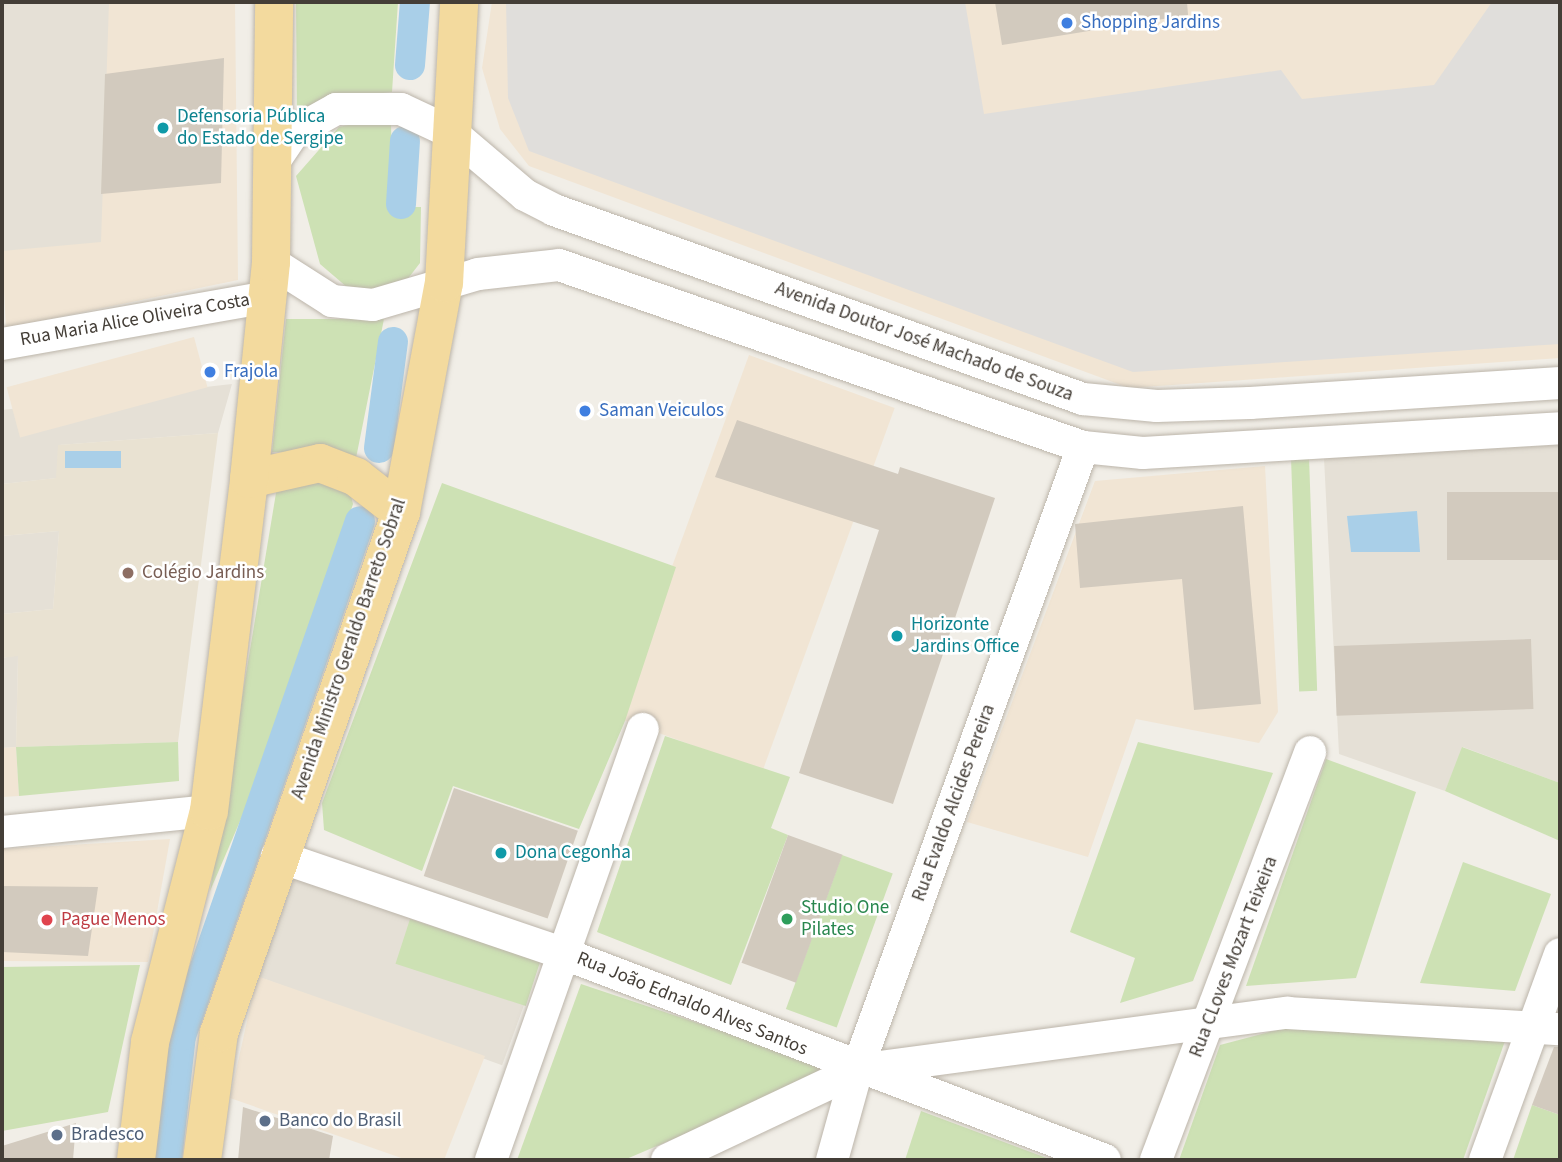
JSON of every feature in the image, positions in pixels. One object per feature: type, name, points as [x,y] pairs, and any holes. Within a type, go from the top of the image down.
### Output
[{"type":"main road","points":[[136,1160],[150,1042],[209,811],[249,479],[270,279],[275,160],[274,2]]},
{"type":"main road","name":"Avenida Ministro Geraldo Barreto Sobral","points":[[202,1160],[219,1033],[276,856],[401,512],[444,283],[459,2]]},
{"type":"main road","points":[[249,479],[320,463],[356,477],[401,512]]},
{"type":"street","points":[[275,160],[293,133],[351,105],[401,109],[452,132]]},
{"type":"street","name":"Avenida Doutor José Machado de Souza","points":[[452,132],[525,195],[554,210],[1083,399],[1157,406],[1250,403],[1560,383]]},
{"type":"street","points":[[270,279],[348,304],[384,305],[444,283],[525,264],[559,265],[1083,447],[1143,453],[1560,428]]},
{"type":"street","name":"Rua Maria Alice Oliveira Costa","points":[[2,344],[270,279]]},
{"type":"street","name":"Rua Evaldo Alcides Pereira","points":[[832,1160],[857,1070],[1083,447]]},
{"type":"street","points":[[491,1160],[643,729]]},
{"type":"street","name":"Rua CLoves Mozart Teixeira","points":[[1156,1160],[1210,1024],[1310,752]]},
{"type":"street","points":[[2,832],[209,811]]},
{"type":"street","name":"Rua João Ednaldo Alves Santos","points":[[276,856],[562,953],[857,1070],[1105,1160]]},
{"type":"street","points":[[1485,1160],[1547,1028],[1560,954]]},
{"type":"street","points":[[667,1160],[857,1070],[1287,1013],[1547,1028]]},
{"type":"shaded area","points":[[2,2],[109,2],[109,251],[2,251]]},
{"type":"shaded area","points":[[109,2],[235,2],[238,280],[6,328],[2,251],[101,242]]},
{"type":"shaded area","name":"Shopping Jardins","points":[[492,2],[1560,2],[1560,358],[1129,388],[529,166],[500,129],[482,68]]},
{"type":"shaded area","name":"Shopping Jardins","points":[[506,2],[965,2],[984,114],[1281,70],[1302,99],[1434,85],[1492,2],[1560,2],[1560,344],[1133,372],[529,151],[508,98]]},
{"type":"shaded area","points":[[194,337],[207,387],[20,437],[7,387]]},
{"type":"shaded area","points":[[749,355],[895,408],[763,771],[617,718]]},
{"type":"shaded area","points":[[232,384],[218,433],[59,445],[57,478],[2,484],[2,410]]},
{"type":"shaded area","name":"Colégio Jardins","points":[[218,433],[178,742],[16,747],[18,656],[2,658],[2,614],[53,609],[59,531],[2,536],[2,484],[56,478],[58,445]]},
{"type":"shaded area","points":[[1560,445],[1560,783],[1463,747],[1445,791],[1339,754],[1324,458]]},
{"type":"shaded area","points":[[1265,466],[1278,712],[1259,743],[1136,719],[1088,857],[967,822],[1095,481]]},
{"type":"shaded area","points":[[59,531],[53,609],[2,614],[2,536]]},
{"type":"shaded area","points":[[18,655],[16,747],[2,748],[2,658]]},
{"type":"shaded area","points":[[16,747],[19,796],[2,797],[2,748]]},
{"type":"shaded area","points":[[170,839],[148,962],[2,961],[2,849]]},
{"type":"shaded area","points":[[295,874],[539,963],[502,1065],[258,976]]},
{"type":"shaded area","points":[[257,976],[485,1056],[444,1160],[407,1160],[230,1098]]},
{"type":"green space","points":[[296,2],[398,2],[392,92],[348,97],[297,123]]},
{"type":"green space","points":[[362,122],[391,124],[393,207],[421,207],[420,263],[403,285],[374,292],[348,288],[320,264],[296,176],[339,127]]},
{"type":"green space","points":[[286,319],[384,319],[354,468],[326,453],[272,452]]},
{"type":"green space","points":[[1309,457],[1317,691],[1299,691],[1291,458]]},
{"type":"green space","points":[[279,475],[349,488],[353,504],[281,726],[210,891]]},
{"type":"green space","points":[[442,483],[676,567],[625,721],[579,829],[453,786],[422,871],[324,830],[322,803]]},
{"type":"green space","points":[[665,736],[790,777],[771,828],[788,835],[731,985],[597,932]]},
{"type":"green space","points":[[178,742],[179,781],[19,796],[16,747]]},
{"type":"green space","points":[[1138,742],[1273,773],[1193,981],[1120,1003],[1135,958],[1070,932]]},
{"type":"green space","points":[[1462,747],[1560,783],[1560,841],[1445,791]]},
{"type":"green space","points":[[1326,759],[1416,792],[1356,978],[1246,986]]},
{"type":"green space","points":[[842,855],[893,873],[837,1028],[786,1009]]},
{"type":"green space","points":[[1463,862],[1551,894],[1515,991],[1420,983]]},
{"type":"green space","points":[[410,919],[540,961],[526,1006],[395,964]]},
{"type":"green space","points":[[140,965],[108,1112],[2,1131],[2,967]]},
{"type":"green space","points":[[581,984],[820,1064],[821,1076],[624,1160],[517,1160]]},
{"type":"green space","points":[[1284,1028],[1505,1041],[1463,1160],[1179,1160],[1220,1045]]},
{"type":"green space","points":[[1532,1105],[1560,1115],[1560,1160],[1513,1160]]},
{"type":"green space","points":[[921,1111],[1052,1160],[905,1160]]},
{"type":"water","points":[[65,451],[121,451],[121,468],[65,468]]},
{"type":"water","points":[[1417,511],[1420,552],[1351,552],[1347,516]]},
{"type":"building","name":"Shopping Jardins","points":[[995,2],[1187,2],[1188,15],[1002,45]]},
{"type":"building","name":"Defensoria Pública do Estado de Sergipe","points":[[224,58],[221,183],[101,194],[105,74]]},
{"type":"building","name":"Horizonte Jardins Office","points":[[737,420],[898,474],[900,467],[995,498],[893,804],[799,773],[879,530],[715,477]]},
{"type":"building","points":[[1447,492],[1560,492],[1560,560],[1447,560]]},
{"type":"building","points":[[1243,506],[1261,704],[1194,710],[1182,579],[1080,588],[1075,524]]},
{"type":"building","points":[[1531,639],[1533,709],[1337,716],[1334,646]]},
{"type":"building","name":"Dona Cegonha","points":[[454,788],[578,831],[548,919],[424,876]]},
{"type":"building","name":"Studio One Pilates","points":[[788,835],[843,855],[796,983],[741,963]]},
{"type":"building","name":"Pague Menos","points":[[2,886],[98,887],[88,956],[2,952]]},
{"type":"building","points":[[1554,1047],[1560,1047],[1560,1115],[1532,1105]]},
{"type":"building","name":"Banco do Brasil","points":[[243,1107],[333,1136],[329,1160],[238,1160]]},
{"type":"building","name":"Bradesco","points":[[76,1123],[73,1160],[2,1160],[2,1146]]},
{"type":"waterway","points":[[410,65],[415,2]]},
{"type":"waterway","points":[[401,204],[405,141]]},
{"type":"waterway","points":[[379,448],[393,342]]},
{"type":"waterway","points":[[167,1160],[181,1036],[360,521]]},
{"type":"place","name":"Shopping Jardins","points":[[1067,23]]},
{"type":"place","name":"Defensoria Pública do Estado de Sergipe","points":[[163,128]]},
{"type":"place","name":"Frajola","points":[[210,372]]},
{"type":"place","name":"Saman Veiculos","points":[[585,411]]},
{"type":"place","name":"Colégio Jardins","points":[[128,573]]},
{"type":"place","name":"Horizonte Jardins Office","points":[[897,636]]},
{"type":"place","name":"Dona Cegonha","points":[[501,853]]},
{"type":"place","name":"Studio One Pilates","points":[[787,919]]},
{"type":"place","name":"Pague Menos","points":[[47,920]]},
{"type":"place","name":"Banco do Brasil","points":[[265,1121]]},
{"type":"place","name":"Bradesco","points":[[57,1135]]}]
